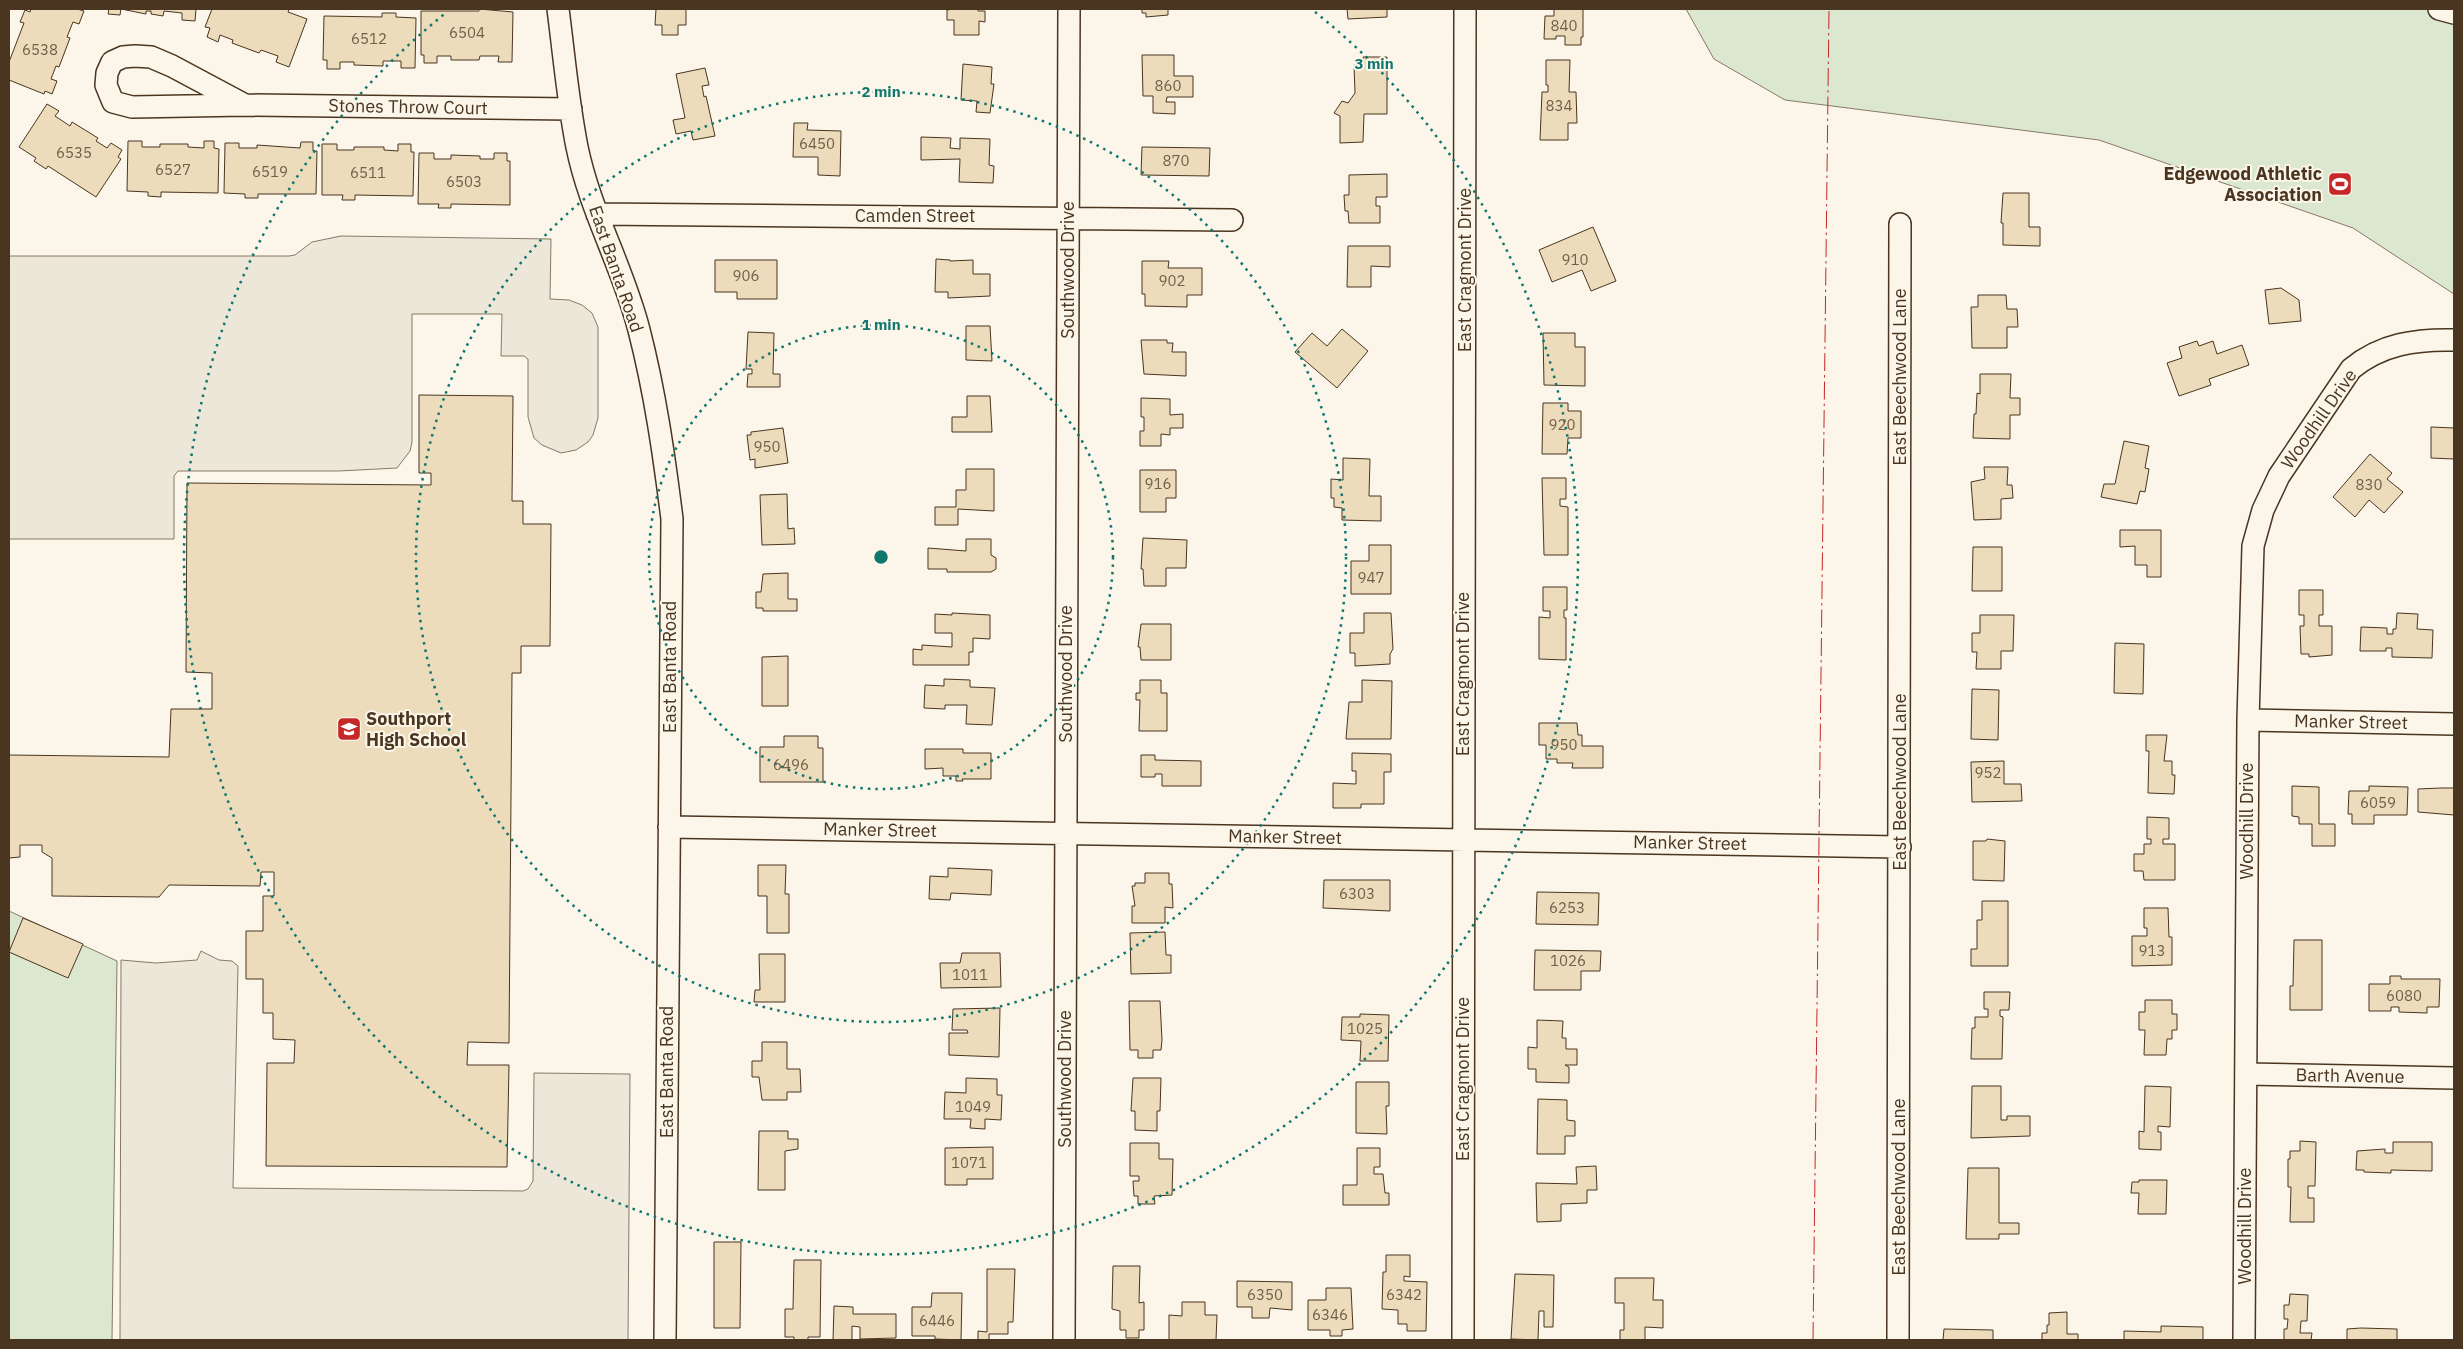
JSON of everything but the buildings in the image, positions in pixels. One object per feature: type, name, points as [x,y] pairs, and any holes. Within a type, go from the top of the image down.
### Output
[{"type":"street","name":"East Banta Road","points":[[558,9],[577,148],[597,214],[639,331],[656,402],[672,519],[665,1340]]},
{"type":"street","name":"Southwood Drive","points":[[1064,1340],[1069,9]]},
{"type":"street","name":"East Cragmont Drive","points":[[1463,1340],[1465,9]]},
{"type":"street","points":[[2439,9],[2454,13]]},
{"type":"street","name":"Stones Throw Court","points":[[245,105],[172,66],[151,57],[123,57],[112,62],[107,73],[106,85],[113,102],[132,107],[245,105],[571,108]]},
{"type":"street","name":"Camden Street","points":[[597,214],[1232,220]]},
{"type":"street","name":"East Beechwood Lane","points":[[1898,1340],[1900,224]]},
{"type":"street","name":"Woodhill Drive","points":[[2244,1340],[2248,720],[2251,564],[2259,519],[2279,476],[2343,378],[2364,358],[2385,348],[2411,341],[2454,340]]},
{"type":"street","name":"Manker Street","points":[[2248,720],[2454,724]]},
{"type":"street","name":"Manker Street","points":[[669,827],[1900,847]]},
{"type":"street","name":"Barth Avenue","points":[[2246,1074],[2454,1078]]},
{"type":"green space","name":"Edgewood Athletic Association","points":[[1686,9],[2446,9],[2454,11],[2454,294],[2353,228],[2099,140],[1785,100],[1714,59]]},
{"type":"green space","points":[[9,911],[117,961],[112,1340],[9,1340]]},
{"type":"shaded area","points":[[341,236],[551,239],[550,299],[569,300],[582,305],[592,313],[598,327],[598,418],[593,435],[588,442],[576,450],[561,453],[542,445],[534,438],[528,417],[528,359],[524,356],[501,356],[502,314],[412,314],[412,442],[410,451],[397,468],[339,471],[178,471],[174,476],[174,539],[9,539],[9,256],[289,256],[295,255],[312,242]]},
{"type":"shaded area","points":[[201,951],[219,960],[232,961],[238,966],[233,1188],[523,1191],[528,1189],[533,1181],[534,1073],[630,1074],[628,1340],[120,1340],[121,960],[156,963],[197,960]]},
{"type":"power","points":[[1813,1340],[1829,9]]},
{"type":"place","name":"Edgewood Athletic Association","points":[[2340,184]]},
{"type":"place","name":"Southport High School","points":[[349,729]]}]
